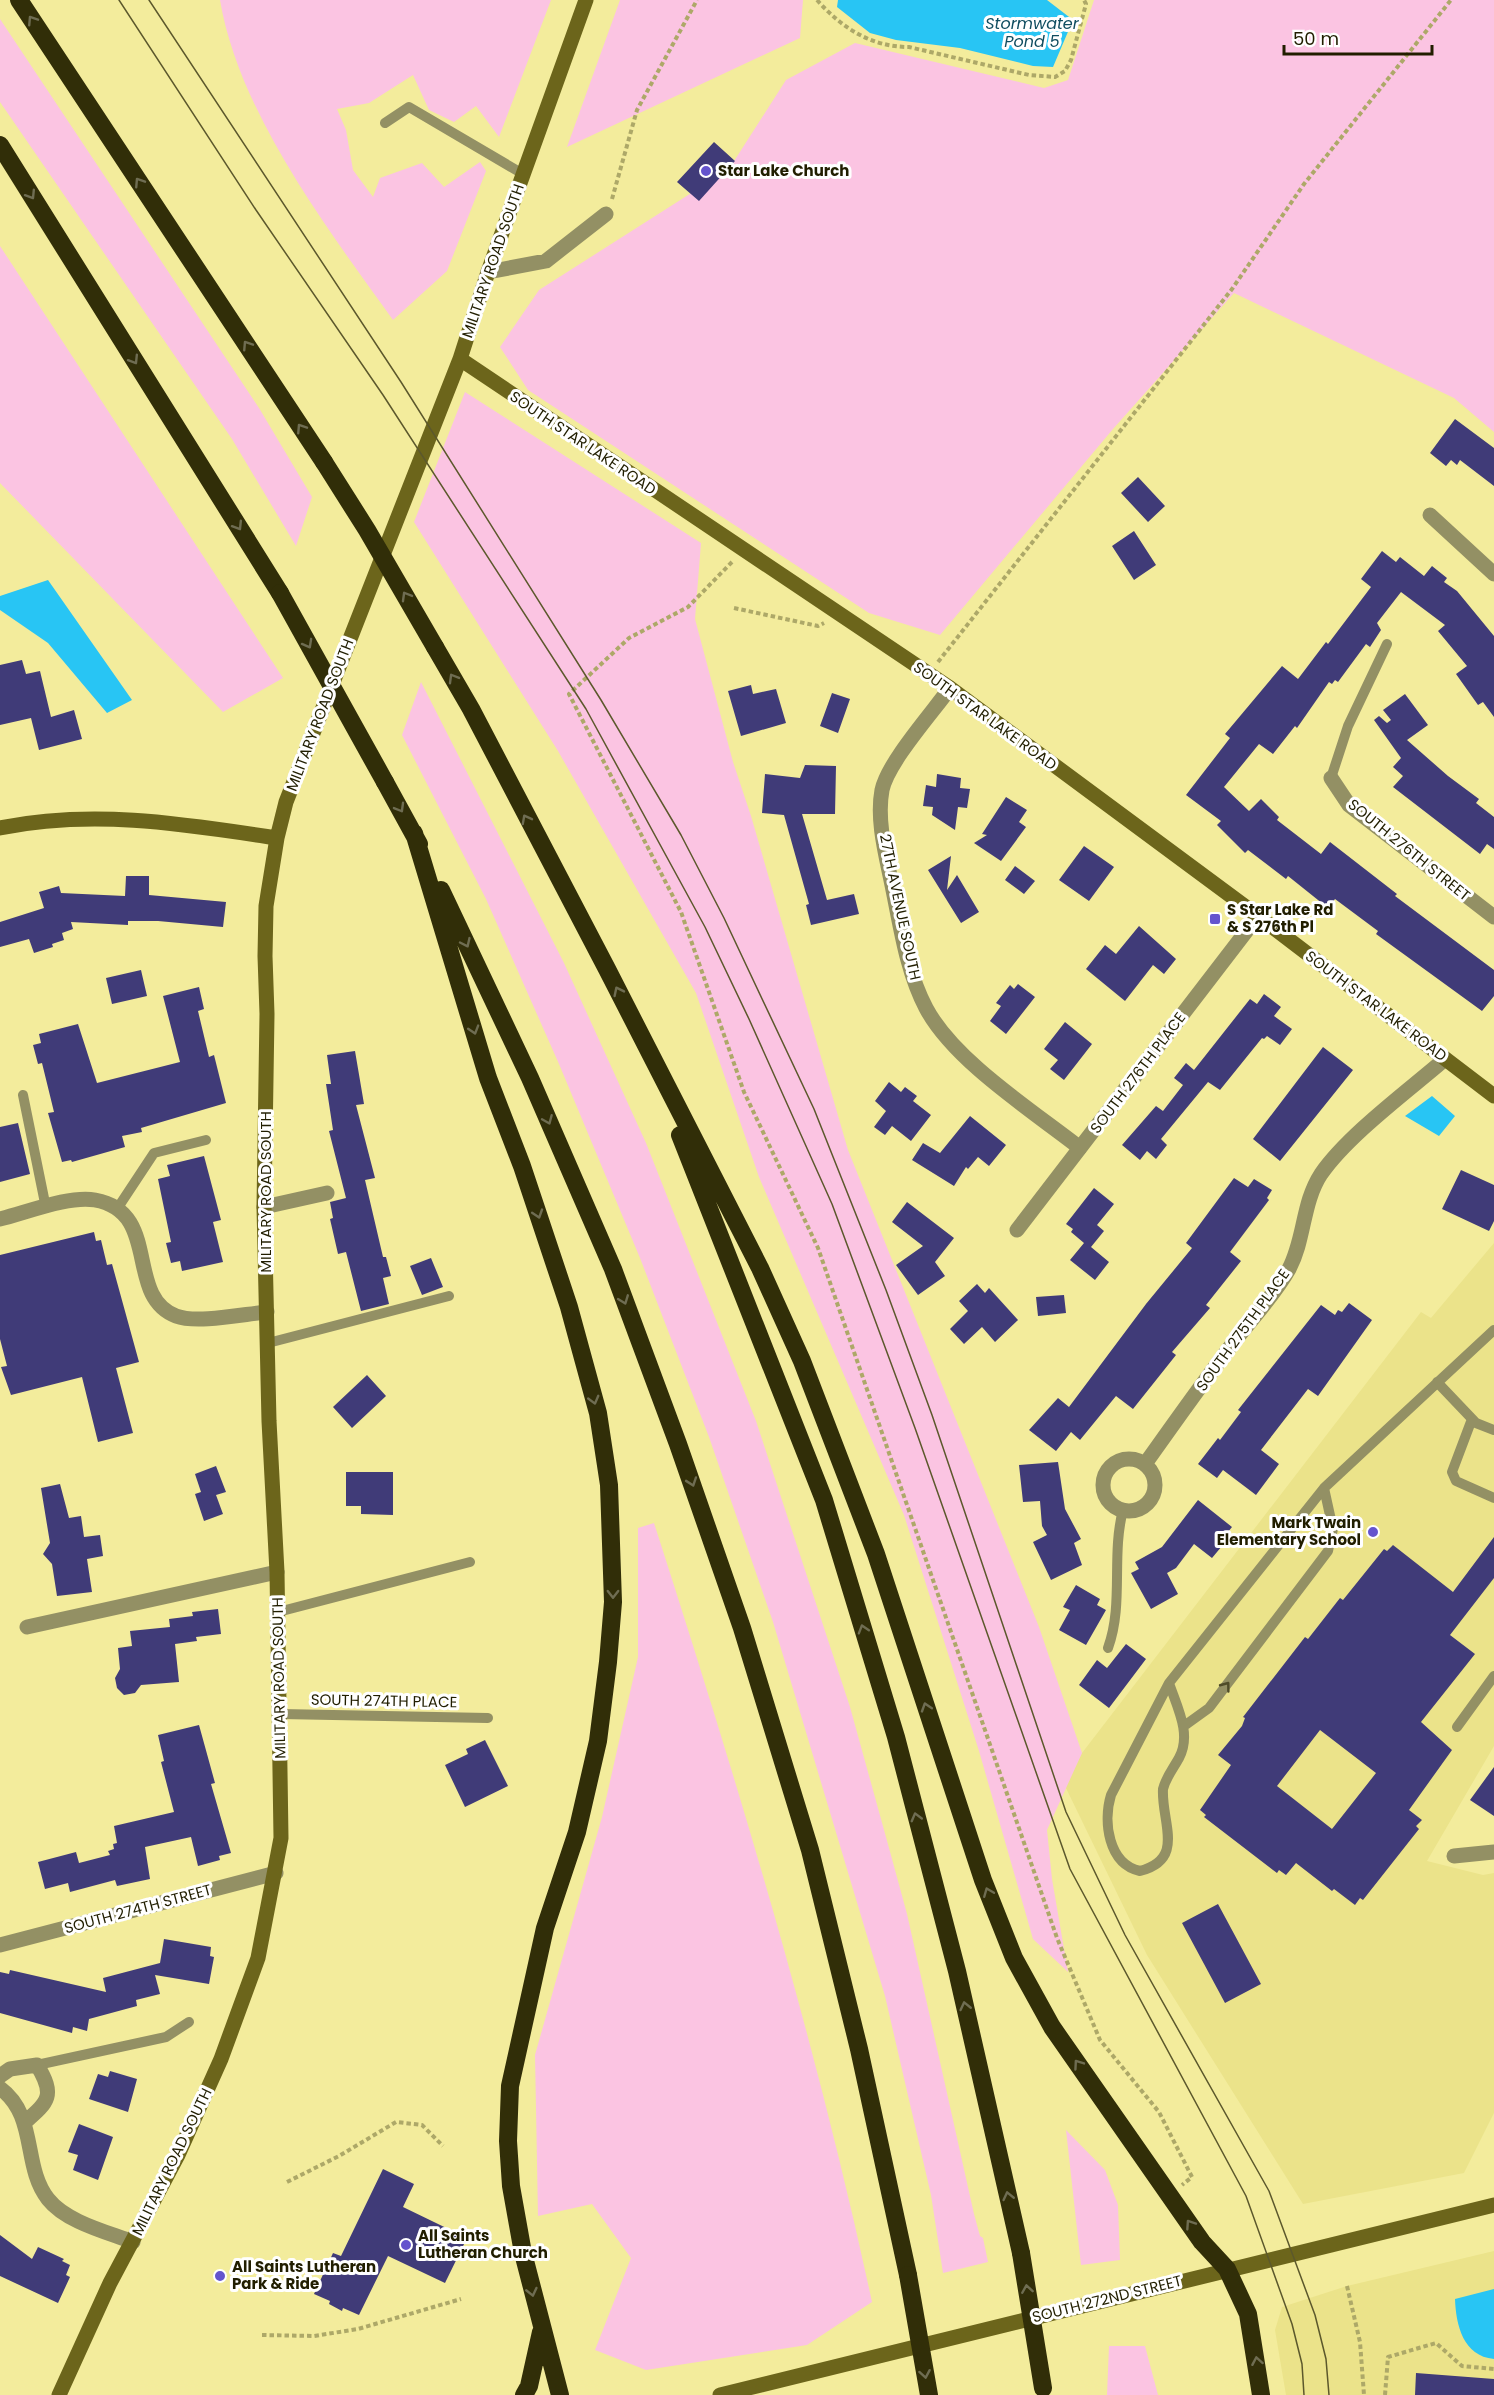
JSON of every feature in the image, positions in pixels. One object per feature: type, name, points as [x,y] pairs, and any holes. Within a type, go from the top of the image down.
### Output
[{"type":"highway","points":[[19,0],[324,462],[367,530],[471,709],[760,1268],[802,1361],[876,1554],[983,1880],[1014,1958],[1052,2027],[1202,2242],[1227,2269],[1248,2314],[1261,2395]]},
{"type":"highway","points":[[0,145],[280,593],[414,833],[530,1078],[613,1269],[678,1444],[742,1628],[810,1850],[859,2049],[908,2275],[929,2395]]},
{"type":"highway","points":[[414,833],[488,1078],[522,1166],[569,1307],[598,1413],[609,1485],[613,1602],[598,1742],[577,1832],[545,1928],[510,2086],[508,2141],[511,2186],[523,2253],[541,2331],[560,2395]]},
{"type":"highway","points":[[644,1043],[824,1500],[896,1737],[957,1971],[1021,2253],[1043,2392]]},
{"type":"highway","points":[[524,2395],[529,2386],[541,2331]]},
{"type":"main road","name":"MILITARY ROAD SOUTH","points":[[59,2395],[110,2283],[189,2131],[247,1992],[258,1958],[281,1838],[281,1714],[277,1572],[269,1421],[264,1207],[266,906],[277,838],[286,802],[460,359],[488,272],[586,0]]},
{"type":"main road","name":"SOUTH STAR LAKE ROAD","points":[[460,359],[950,688],[1258,916],[1494,1096]]},
{"type":"main road","points":[[0,828],[67,818],[118,818],[277,838]]},
{"type":"main road","name":"SOUTH 272ND STREET","points":[[720,2395],[1494,2205]]},
{"type":"street","points":[[488,272],[546,261],[606,214]]},
{"type":"street","points":[[1430,514],[1494,574]]},
{"type":"street","name":"27TH AVENUE SOUTH","points":[[950,688],[891,769],[882,789],[881,813],[886,853],[905,950],[926,1007],[953,1045],[1080,1148]]},
{"type":"street","name":"SOUTH 276TH STREET","points":[[1330,778],[1349,805],[1494,917]]},
{"type":"street","name":"SOUTH 276TH PLACE","points":[[1017,1230],[1258,916]]},
{"type":"street","name":"SOUTH 275TH PLACE","points":[[1145,1464],[1237,1338],[1269,1300],[1289,1269],[1298,1250],[1309,1199],[1321,1175],[1342,1149],[1445,1059]]},
{"type":"street","points":[[264,1207],[327,1193]]},
{"type":"street","points":[[0,1219],[93,1199],[117,1209],[133,1225],[150,1292],[160,1306],[176,1316],[192,1319],[267,1312]]},
{"type":"street","points":[[1125,1459],[1145,1464],[1155,1481],[1150,1500],[1133,1511],[1114,1506],[1103,1489],[1108,1469],[1116,1462],[1125,1459]]},
{"type":"street","points":[[27,1627],[277,1572]]},
{"type":"street","points":[[1454,1856],[1494,1852]]},
{"type":"street","name":"SOUTH 274TH STREET","points":[[0,1945],[276,1873]]},
{"type":"street","points":[[0,2076],[10,2069],[37,2065],[48,2084],[47,2100],[24,2123]]},
{"type":"street","points":[[6,2093],[24,2123],[41,2187],[49,2200],[74,2218],[133,2242]]},
{"type":"lane","points":[[385,123],[409,107],[523,174]]},
{"type":"lane","points":[[1330,778],[1348,726],[1387,644]]},
{"type":"lane","points":[[23,1095],[46,1208]]},
{"type":"lane","points":[[117,1209],[154,1153],[206,1140]]},
{"type":"lane","points":[[268,1343],[449,1296]]},
{"type":"lane","points":[[1169,1683],[1184,1726],[1182,1750],[1163,1789],[1168,1831],[1167,1849],[1156,1865],[1140,1871],[1122,1864],[1106,1826],[1106,1811],[1111,1796],[1169,1683],[1324,1488],[1494,1330]]},
{"type":"lane","points":[[1437,1382],[1472,1419],[1494,1430]]},
{"type":"lane","points":[[1472,1419],[1452,1472],[1455,1481],[1494,1498]]},
{"type":"lane","points":[[1184,1726],[1209,1708],[1328,1551],[1333,1529],[1324,1488]]},
{"type":"lane","points":[[1108,1648],[1116,1625],[1118,1530],[1123,1510]]},
{"type":"lane","points":[[278,1612],[470,1562]]},
{"type":"lane","points":[[1457,1727],[1494,1676]]},
{"type":"lane","name":"SOUTH 274TH PLACE","points":[[281,1714],[488,1718]]},
{"type":"lane","points":[[37,2065],[166,2037],[189,2022]]},
{"type":"path","points":[[606,214],[621,172],[637,110],[697,0]]},
{"type":"path","points":[[817,0],[838,22],[860,36],[889,47],[909,47],[1029,75],[1054,77],[1065,71],[1071,60],[1086,4],[1084,0]]},
{"type":"path","points":[[928,674],[1232,289],[1304,184],[1452,0]]},
{"type":"path","points":[[743,550],[688,607],[629,638],[569,694],[681,912],[744,1092],[818,1248],[1062,1948],[1100,2040],[1159,2112],[1192,2177],[1170,2194]]},
{"type":"path","points":[[734,608],[818,626],[841,615]]},
{"type":"path","points":[[287,2182],[339,2156],[396,2122],[422,2125],[443,2146]]},
{"type":"path","points":[[1347,2286],[1360,2342],[1364,2395]]},
{"type":"path","points":[[262,2335],[314,2336],[358,2329],[461,2299]]},
{"type":"path","points":[[1385,2395],[1388,2357],[1436,2343],[1462,2366],[1494,2369]]},
{"type":"shaded area","points":[[220,0],[551,0],[499,137],[476,106],[454,122],[429,110],[413,75],[369,103],[337,109],[346,130],[353,170],[373,197],[380,178],[422,163],[444,187],[480,162],[486,171],[447,271],[393,320],[314,208],[266,127],[246,85],[230,42]]},
{"type":"shaded area","points":[[620,0],[803,0],[800,38],[567,147]]},
{"type":"shaded area","points":[[1094,0],[1494,0],[1494,432],[1454,398],[1234,293],[1113,429],[940,635],[869,613],[528,390],[500,347],[539,290],[729,169],[786,80],[855,43],[1044,88],[1068,80]]},
{"type":"shaded area","points":[[0,19],[259,408],[312,497],[296,546],[232,439],[0,102]]},
{"type":"shaded area","points":[[0,246],[283,678],[223,712],[0,483]]},
{"type":"shaded area","points":[[465,392],[701,543],[695,619],[733,762],[751,816],[848,1150],[1039,1627],[1082,1753],[1047,1830],[1052,1879],[1068,1972],[1033,1939],[979,1751],[904,1515],[759,1177],[696,993],[558,751],[414,522]]},
{"type":"shaded area","points":[[421,682],[564,963],[646,1143],[756,1421],[850,1707],[889,1848],[907,1914],[974,2214],[980,2236],[983,2238],[988,2262],[943,2273],[931,2195],[885,1996],[773,1622],[709,1437],[640,1258],[559,1064],[486,899],[402,735]]},
{"type":"shaded area","name":"Mark Twain Elementary School","points":[[1494,1243],[1494,1746],[1427,1861],[1483,1875],[1494,1873],[1494,2113],[1464,2173],[1303,2204],[1147,1955],[1065,1786],[1082,1753],[1421,1312],[1431,1318]]},
{"type":"shaded area","points":[[654,1523],[773,1910],[826,2105],[872,2302],[807,2345],[646,2370],[595,2350],[631,2258],[592,2204],[538,2216],[535,2055],[602,1817],[638,1657],[638,1528]]},
{"type":"shaded area","points":[[1066,2130],[1105,2170],[1118,2205],[1120,2260],[1081,2265]]},
{"type":"shaded area","points":[[1494,2251],[1494,2395],[1286,2395],[1275,2330],[1282,2307],[1347,2286]]},
{"type":"shaded area","points":[[1109,2346],[1145,2346],[1158,2395],[1107,2395]]},
{"type":"water","name":"Stormwater Pond 5","points":[[838,0],[1047,0],[1073,20],[1053,67],[1033,66],[960,48],[896,40],[870,33],[837,7]]},
{"type":"water","points":[[48,580],[132,700],[107,713],[48,643],[0,610],[0,596]]},
{"type":"water","points":[[1432,1096],[1455,1116],[1439,1136],[1405,1116]]},
{"type":"water","points":[[1494,2289],[1494,2359],[1483,2357],[1468,2346],[1457,2319],[1455,2299]]},
{"type":"building","name":"Star Lake Church","points":[[714,142],[735,161],[699,201],[677,182]]},
{"type":"building","points":[[1455,419],[1494,448],[1494,486],[1460,460],[1457,465],[1451,460],[1446,466],[1430,453]]},
{"type":"building","points":[[1138,477],[1165,506],[1148,522],[1121,493]]},
{"type":"building","points":[[1134,531],[1156,565],[1134,580],[1112,546]]},
{"type":"building","points":[[1382,551],[1396,562],[1400,557],[1424,576],[1432,566],[1447,578],[1444,582],[1457,591],[1494,636],[1494,717],[1483,702],[1478,705],[1456,674],[1467,666],[1438,631],[1445,625],[1401,592],[1377,623],[1381,630],[1370,647],[1366,644],[1338,682],[1335,680],[1332,684],[1329,682],[1297,728],[1295,726],[1273,754],[1259,744],[1224,787],[1249,811],[1261,799],[1279,817],[1277,820],[1321,854],[1330,842],[1397,894],[1395,896],[1494,970],[1494,996],[1482,1011],[1376,934],[1378,931],[1335,899],[1328,908],[1288,876],[1286,879],[1248,850],[1245,853],[1217,825],[1221,821],[1186,795],[1230,738],[1225,734],[1282,666],[1298,679],[1326,642],[1328,644],[1371,587],[1361,579]]},
{"type":"building","points":[[22,660],[26,674],[40,671],[51,717],[74,710],[82,739],[39,750],[31,718],[0,725],[0,665]]},
{"type":"building","points":[[751,685],[753,694],[776,689],[786,723],[741,736],[728,691]]},
{"type":"building","points":[[832,693],[850,699],[838,733],[820,726]]},
{"type":"building","points":[[1405,694],[1428,725],[1407,740],[1448,776],[1479,799],[1476,803],[1494,817],[1494,849],[1487,844],[1480,854],[1393,787],[1403,776],[1393,767],[1401,758],[1374,720],[1379,716],[1387,723],[1391,720],[1383,710]]},
{"type":"building","points":[[805,765],[836,766],[835,814],[802,814],[827,900],[854,894],[859,914],[811,925],[806,905],[809,904],[784,815],[762,813],[765,774],[800,778]]},
{"type":"building","points":[[937,774],[961,778],[960,788],[970,789],[967,808],[958,807],[955,830],[932,815],[933,807],[923,806],[926,785],[936,787]]},
{"type":"building","points":[[1006,797],[1027,810],[1019,822],[1026,827],[1001,861],[974,843],[987,835],[982,834]]},
{"type":"building","points":[[1084,846],[1114,867],[1089,901],[1059,880]]},
{"type":"building","points":[[951,856],[947,890],[957,875],[979,912],[961,923],[928,870]]},
{"type":"building","points":[[1015,866],[1035,881],[1024,894],[1005,880]]},
{"type":"building","points":[[126,876],[149,876],[149,895],[226,902],[223,927],[158,921],[128,921],[128,925],[71,922],[73,929],[62,933],[64,940],[52,944],[53,947],[34,953],[29,939],[0,947],[0,922],[44,908],[39,892],[59,886],[61,893],[125,896]]},
{"type":"building","points":[[1139,926],[1176,959],[1164,974],[1153,965],[1125,1001],[1086,969],[1105,945],[1116,954]]},
{"type":"building","points":[[141,970],[147,996],[112,1004],[106,978]]},
{"type":"building","points":[[1018,984],[1035,997],[1006,1034],[990,1021],[1001,1006],[996,1003],[1010,985],[1014,989]]},
{"type":"building","points":[[199,987],[204,1009],[198,1011],[209,1057],[214,1055],[226,1103],[141,1128],[142,1132],[122,1136],[125,1147],[72,1162],[71,1160],[62,1162],[48,1113],[54,1112],[42,1063],[38,1064],[33,1045],[41,1043],[39,1034],[78,1024],[97,1083],[180,1062],[163,996]]},
{"type":"building","points":[[1264,994],[1281,1007],[1274,1016],[1292,1029],[1280,1045],[1267,1036],[1262,1038],[1220,1090],[1208,1082],[1161,1139],[1167,1145],[1156,1159],[1147,1151],[1140,1160],[1122,1145],[1156,1106],[1163,1111],[1183,1085],[1174,1078],[1186,1063],[1194,1070],[1250,999],[1257,1004]]},
{"type":"building","points":[[1065,1022],[1092,1044],[1064,1080],[1050,1069],[1058,1060],[1044,1049]]},
{"type":"building","points":[[1323,1047],[1353,1070],[1280,1161],[1253,1139]]},
{"type":"building","points":[[355,1051],[364,1104],[356,1105],[375,1178],[365,1180],[383,1257],[386,1257],[391,1276],[383,1278],[389,1304],[361,1311],[346,1252],[338,1254],[330,1219],[333,1218],[330,1202],[346,1198],[329,1131],[333,1130],[326,1084],[331,1084],[327,1055]]},
{"type":"building","points":[[889,1082],[901,1092],[905,1087],[917,1096],[913,1101],[931,1115],[911,1141],[892,1126],[885,1135],[874,1127],[886,1111],[875,1101]]},
{"type":"building","points":[[970,1116],[1006,1145],[989,1166],[978,1157],[968,1169],[966,1167],[954,1186],[912,1160],[923,1143],[940,1153]]},
{"type":"building","points":[[18,1123],[30,1174],[0,1182],[0,1127]]},
{"type":"building","points":[[204,1156],[221,1220],[213,1222],[223,1262],[182,1271],[180,1261],[171,1263],[166,1243],[171,1242],[158,1179],[170,1176],[167,1165]]},
{"type":"building","points":[[1461,1170],[1494,1185],[1494,1221],[1489,1231],[1442,1209]]},
{"type":"building","points":[[1234,1178],[1248,1187],[1254,1179],[1272,1190],[1267,1198],[1269,1200],[1230,1252],[1241,1261],[1206,1305],[1210,1308],[1172,1352],[1176,1355],[1133,1409],[1116,1396],[1080,1440],[1071,1432],[1056,1451],[1029,1430],[1058,1398],[1069,1407],[1146,1304],[1192,1248],[1186,1243]]},
{"type":"building","points":[[1094,1188],[1114,1204],[1097,1225],[1104,1231],[1091,1247],[1109,1262],[1095,1280],[1070,1260],[1084,1243],[1071,1232],[1073,1229],[1066,1224]]},
{"type":"building","points":[[907,1202],[954,1238],[935,1262],[945,1276],[918,1295],[896,1265],[923,1246],[892,1222]]},
{"type":"building","points":[[94,1232],[96,1241],[101,1240],[107,1265],[112,1264],[139,1362],[116,1368],[133,1433],[98,1442],[82,1377],[11,1395],[1,1367],[7,1366],[0,1339],[0,1255]]},
{"type":"building","points":[[431,1258],[443,1287],[422,1295],[410,1266]]},
{"type":"building","points":[[977,1284],[985,1293],[989,1288],[1018,1320],[995,1342],[982,1327],[964,1344],[950,1329],[968,1311],[959,1301]]},
{"type":"building","points":[[1064,1295],[1066,1313],[1038,1316],[1036,1297]]},
{"type":"building","points":[[1349,1303],[1372,1320],[1318,1396],[1308,1389],[1261,1450],[1279,1464],[1256,1495],[1223,1470],[1217,1478],[1198,1464],[1218,1438],[1220,1440],[1241,1412],[1238,1410],[1321,1305],[1335,1315],[1338,1310],[1342,1312]]},
{"type":"building","points":[[367,1375],[386,1396],[352,1428],[333,1407]]},
{"type":"building","points":[[1058,1462],[1065,1509],[1081,1539],[1074,1543],[1082,1565],[1051,1580],[1033,1542],[1047,1535],[1042,1526],[1040,1501],[1023,1502],[1019,1465]]},
{"type":"building","points":[[216,1466],[226,1492],[216,1495],[223,1514],[204,1521],[195,1494],[201,1492],[195,1474]]},
{"type":"building","points":[[346,1472],[393,1472],[393,1515],[361,1514],[361,1506],[346,1506]]},
{"type":"building","points":[[60,1484],[69,1518],[81,1516],[84,1537],[100,1535],[103,1556],[87,1559],[92,1592],[57,1596],[52,1564],[43,1554],[50,1543],[41,1488]]},
{"type":"building","points":[[1198,1500],[1232,1527],[1224,1537],[1227,1540],[1212,1558],[1194,1544],[1176,1568],[1167,1573],[1178,1594],[1151,1609],[1131,1573],[1139,1569],[1135,1562],[1162,1547]]},
{"type":"building","points":[[1494,1537],[1494,1578],[1450,1635],[1475,1654],[1421,1722],[1452,1750],[1409,1810],[1422,1820],[1416,1826],[1419,1829],[1363,1900],[1360,1898],[1355,1905],[1334,1889],[1332,1891],[1296,1863],[1286,1875],[1279,1870],[1277,1873],[1204,1817],[1206,1815],[1200,1810],[1231,1765],[1218,1755],[1242,1726],[1245,1718],[1243,1717],[1305,1637],[1308,1639],[1340,1598],[1343,1600],[1384,1549],[1387,1551],[1393,1545],[1453,1592]],"holes":[[[1320,1730],[1376,1773],[1332,1829],[1277,1786]]]},
{"type":"building","points":[[1076,1585],[1100,1599],[1097,1605],[1106,1610],[1086,1645],[1059,1630],[1070,1610],[1063,1607]]},
{"type":"building","points":[[218,1609],[221,1634],[196,1637],[197,1641],[175,1644],[179,1682],[141,1685],[135,1693],[124,1695],[117,1688],[115,1678],[120,1669],[118,1648],[132,1646],[130,1631],[170,1627],[169,1619],[193,1616],[192,1612]]},
{"type":"building","points":[[1126,1644],[1146,1659],[1109,1708],[1079,1685],[1097,1660],[1107,1668]]},
{"type":"building","points":[[199,1725],[215,1783],[211,1784],[231,1853],[219,1856],[220,1860],[198,1866],[191,1837],[145,1847],[150,1879],[117,1886],[115,1880],[70,1892],[68,1883],[45,1889],[38,1862],[76,1852],[79,1863],[110,1855],[108,1851],[114,1849],[113,1844],[117,1843],[114,1826],[174,1812],[161,1762],[164,1761],[158,1735]]},
{"type":"building","points":[[485,1740],[508,1786],[465,1807],[445,1765],[468,1754],[466,1749]]},
{"type":"building","points":[[1494,1767],[1494,1816],[1470,1800]]},
{"type":"building","points":[[1218,1904],[1261,1984],[1225,2003],[1182,1923]]},
{"type":"building","points":[[164,1939],[211,1947],[210,1956],[214,1957],[209,1984],[155,1975],[160,1994],[136,2000],[137,2006],[89,2019],[87,2031],[73,2027],[72,2033],[0,2013],[0,1972],[9,1974],[10,1970],[106,1992],[103,1978],[160,1963]]},
{"type":"building","points":[[110,2071],[137,2079],[128,2112],[89,2099],[98,2074],[108,2077]]},
{"type":"building","points":[[79,2124],[113,2137],[98,2180],[73,2170],[78,2155],[68,2152]]},
{"type":"building","name":"All Saints Lutheran Church","points":[[383,2169],[414,2184],[403,2207],[467,2238],[445,2283],[388,2256],[359,2315],[343,2308],[342,2311],[329,2304],[330,2301],[314,2294],[333,2253],[341,2256]]},
{"type":"building","points":[[0,2235],[32,2259],[38,2247],[64,2259],[62,2261],[70,2265],[66,2275],[70,2277],[58,2303],[0,2276]]},
{"type":"building","points":[[1416,2373],[1494,2379],[1494,2395],[1415,2395]]},
{"type":"tram line","points":[[119,0],[256,210],[383,395],[586,709],[705,927],[832,1204],[915,1428],[1070,1869],[1246,2196],[1292,2324],[1302,2364],[1304,2395]]},
{"type":"tram line","points":[[149,0],[401,382],[601,700],[681,835],[724,918],[814,1109],[886,1290],[932,1415],[1066,1812],[1125,1935],[1269,2191],[1315,2315],[1326,2359],[1329,2395]]},
{"type":"place","name":"Star Lake Church","points":[[706,171]]},
{"type":"place","name":"S Star Lake Rd & S 276th Pl","points":[[1215,919]]},
{"type":"place","name":"Mark Twain Elementary School","points":[[1373,1532]]},
{"type":"place","name":"All Saints Lutheran Church","points":[[406,2245]]},
{"type":"place","name":"All Saints Lutheran Park & Ride","points":[[220,2276]]}]
